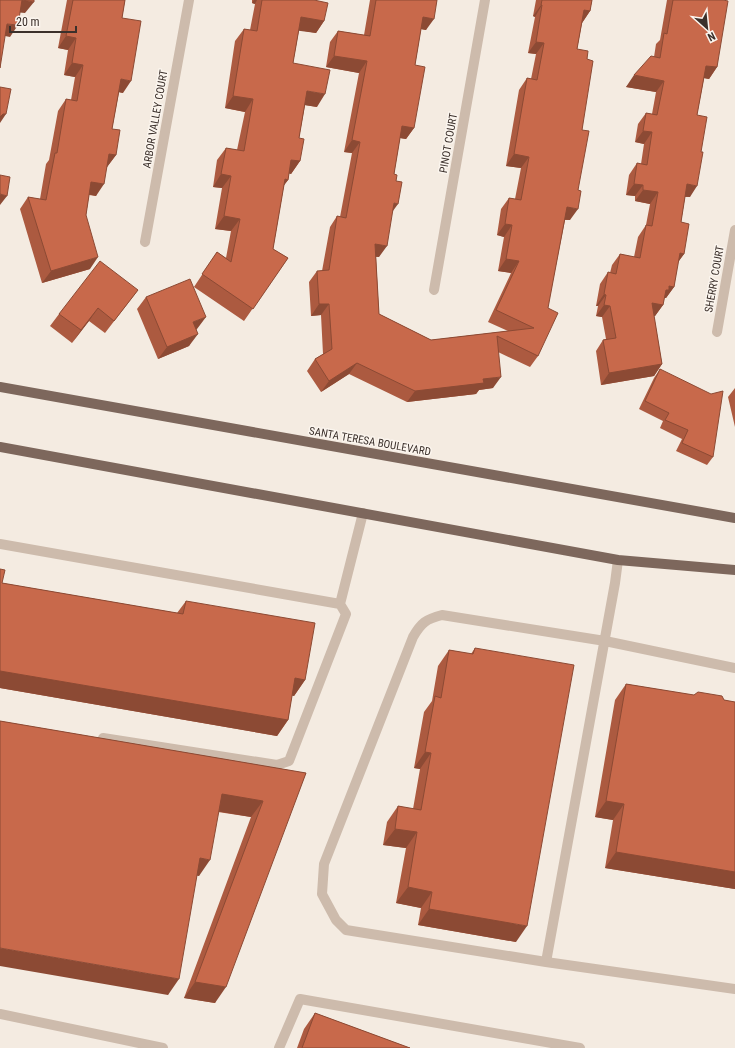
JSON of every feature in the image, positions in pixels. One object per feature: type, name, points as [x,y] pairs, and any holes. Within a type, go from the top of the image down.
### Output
[{"type":"main road","name":"SANTA TERESA BOULEVARD","points":[[0,388],[735,518]]},
{"type":"main road","points":[[0,447],[618,560],[735,570]]},
{"type":"street","name":"ARBOR VALLEY COURT","points":[[145,242],[189,0]]},
{"type":"street","name":"PINOT COURT","points":[[434,290],[485,0]]},
{"type":"street","name":"SHERRY COURT","points":[[717,332],[735,230]]},
{"type":"street","points":[[92,737],[277,765],[289,761],[346,614],[340,604],[363,513]]},
{"type":"street","points":[[0,544],[340,604]]},
{"type":"street","points":[[546,962],[605,641],[618,560]]},
{"type":"street","points":[[735,668],[605,641],[442,615],[429,619],[420,626],[413,637],[324,864],[322,894],[336,920],[346,930],[546,962],[735,989]]},
{"type":"street","points":[[279,1048],[300,999],[580,1048]]},
{"type":"street","points":[[0,1014],[163,1048]]},
{"type":"building","points":[[0,0],[22,0],[18,25],[7,24],[0,68]]},
{"type":"building","points":[[22,0],[34,0],[34,2]]},
{"type":"building","points":[[73,0],[125,0],[122,18],[141,21],[131,81],[121,79],[112,129],[120,130],[116,155],[109,154],[104,184],[91,182],[86,215],[98,257],[51,271],[28,197],[46,200],[55,153],[57,153],[66,99],[77,101],[83,65],[72,63],[76,38],[66,36]]},
{"type":"building","points":[[262,0],[314,0],[328,3],[324,21],[301,17],[293,63],[330,70],[325,94],[307,91],[299,138],[304,139],[300,161],[291,160],[288,180],[285,179],[273,249],[288,258],[253,309],[202,274],[217,252],[231,262],[240,219],[224,216],[231,176],[221,174],[226,148],[244,151],[253,99],[233,96],[244,29],[257,31]]},
{"type":"building","points":[[376,0],[437,0],[434,19],[423,17],[415,65],[425,67],[414,128],[402,126],[394,174],[397,175],[396,181],[402,182],[398,204],[394,203],[387,246],[375,244],[379,314],[431,340],[534,328],[496,310],[519,261],[506,259],[512,225],[505,224],[509,198],[521,200],[529,157],[514,154],[527,78],[537,80],[544,43],[536,42],[542,0],[592,0],[590,11],[584,10],[577,49],[588,51],[587,59],[593,61],[582,130],[589,131],[578,190],[581,191],[578,209],[567,207],[548,308],[558,313],[538,356],[497,336],[501,377],[483,379],[484,383],[415,391],[357,363],[329,381],[315,359],[332,349],[329,304],[319,304],[317,271],[329,270],[337,216],[346,218],[360,142],[352,140],[367,61],[334,56],[338,31],[370,36]]},
{"type":"building","points":[[673,0],[728,1],[717,67],[706,66],[697,115],[707,117],[701,152],[703,152],[697,186],[687,184],[681,222],[689,224],[684,254],[680,253],[674,287],[669,286],[669,290],[666,290],[663,305],[652,303],[662,364],[609,373],[603,340],[616,338],[610,306],[604,305],[606,295],[604,294],[608,272],[616,274],[620,254],[640,258],[646,225],[652,226],[658,192],[643,190],[643,185],[634,184],[637,163],[647,165],[652,132],[643,131],[646,113],[657,115],[664,81],[634,75],[651,56],[660,58],[664,33],[667,34]]},
{"type":"building","points":[[0,87],[11,89],[6,114],[3,114],[0,117]]},
{"type":"building","points":[[0,175],[10,177],[7,196],[0,194]]},
{"type":"building","points":[[100,261],[138,290],[114,321],[98,308],[81,330],[59,314]]},
{"type":"building","points":[[190,279],[206,317],[193,322],[198,334],[167,347],[146,297]]},
{"type":"building","points":[[660,369],[711,394],[723,391],[713,457],[682,443],[688,430],[665,420],[669,413],[645,401]]},
{"type":"building","points":[[0,569],[5,570],[2,583],[183,614],[186,601],[315,623],[305,680],[295,678],[288,720],[0,671]]},
{"type":"building","points":[[475,648],[574,665],[527,926],[429,909],[432,892],[408,887],[417,832],[395,829],[398,806],[421,810],[431,753],[425,752],[435,696],[441,698],[449,650],[473,654]]},
{"type":"building","points":[[626,684],[694,695],[698,692],[722,696],[724,700],[735,702],[735,872],[616,852],[624,804],[606,801]]},
{"type":"building","points":[[0,721],[306,773],[226,987],[195,982],[263,801],[222,794],[210,860],[200,858],[179,979],[0,948]]},
{"type":"building","points":[[315,1013],[410,1048],[302,1048]]}]
